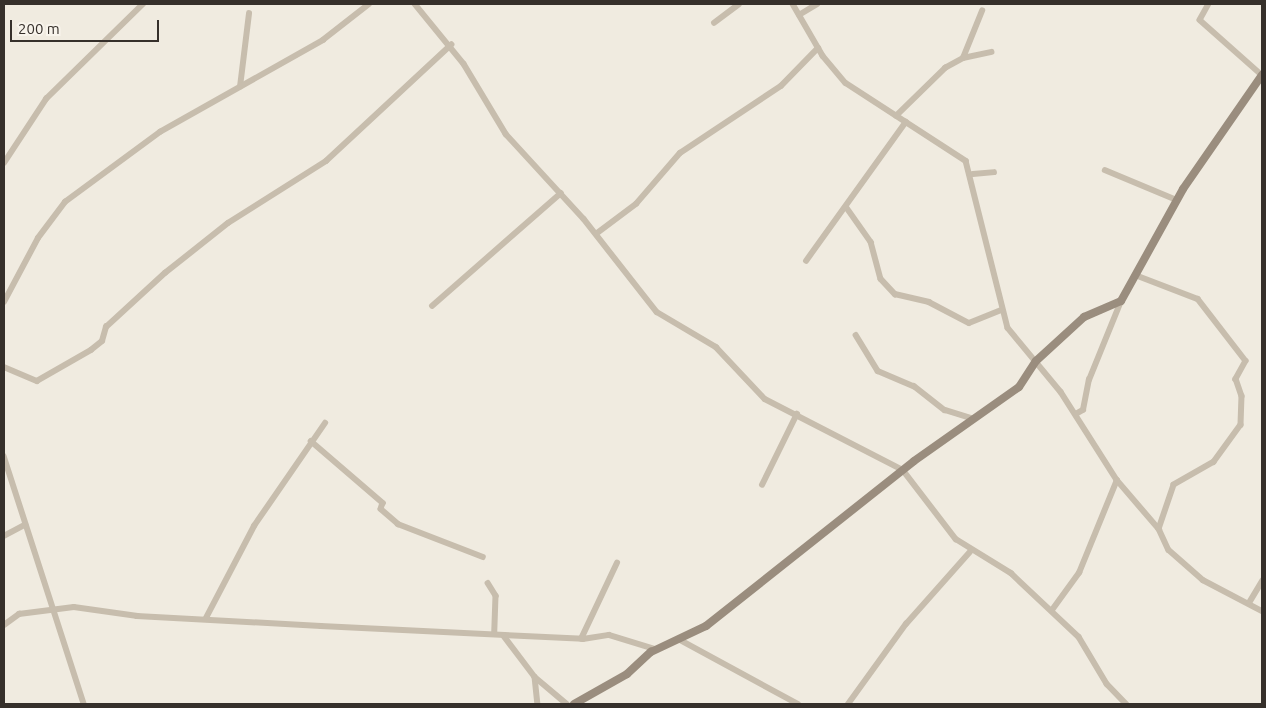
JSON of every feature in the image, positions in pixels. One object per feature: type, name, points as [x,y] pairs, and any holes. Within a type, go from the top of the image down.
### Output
[{"type":"street","points":[[4,163],[46,99],[143,4]]},
{"type":"street","points":[[4,302],[60,207],[160,132],[323,40],[369,4]]},
{"type":"street","points":[[714,23],[738,4]]},
{"type":"street","points":[[793,4],[818,48],[861,96],[963,158],[973,174],[977,213],[1001,310],[1017,340],[1036,361],[1076,414],[1117,480],[1159,529],[1175,557],[1203,580],[1262,611]]},
{"type":"street","points":[[799,15],[817,4]]},
{"type":"street","points":[[1076,414],[1083,410],[1089,380],[1121,301],[1138,276],[1178,200],[1262,75],[1200,20],[1209,4]]},
{"type":"street","points":[[419,5],[451,45],[506,134],[596,234],[657,312],[716,346],[765,399],[903,470],[970,552],[996,562],[1052,610],[1082,641],[1107,684],[1126,704]]},
{"type":"street","points":[[963,58],[982,11]]},
{"type":"street","points":[[240,86],[249,14]]},
{"type":"street","points":[[4,367],[37,381],[91,350],[102,341],[106,327],[165,272],[221,228],[326,160],[451,45]]},
{"type":"street","points":[[596,234],[636,204],[680,154],[781,86],[818,48]]},
{"type":"street","points":[[896,116],[934,77],[963,58],[991,52]]},
{"type":"street","points":[[806,262],[847,208],[863,177],[906,122]]},
{"type":"street","points":[[1105,170],[1178,200]]},
{"type":"street","points":[[973,174],[994,172]]},
{"type":"street","points":[[432,306],[560,193]]},
{"type":"street","points":[[847,208],[871,242],[881,279],[895,294],[929,302],[969,323],[1001,310]]},
{"type":"street","points":[[1138,276],[1198,299],[1246,361],[1236,379],[1242,394],[1241,425],[1214,462],[1174,485],[1159,529]]},
{"type":"street","points":[[574,704],[627,674],[655,649],[682,641],[730,609],[903,470],[972,418],[1019,387],[1036,361],[1084,317],[1121,301]]},
{"type":"street","points":[[856,335],[878,371],[910,383],[945,410],[972,418]]},
{"type":"street","points":[[762,485],[797,414]]},
{"type":"street","points":[[206,618],[254,526],[325,423]]},
{"type":"street","points":[[311,441],[383,503],[381,509],[398,524],[483,557]]},
{"type":"street","points":[[4,456],[51,608],[84,704]]},
{"type":"street","points":[[1052,610],[1079,573],[1117,480]]},
{"type":"street","points":[[4,536],[25,524]]},
{"type":"street","points":[[848,704],[906,624],[970,552]]},
{"type":"street","points":[[581,639],[617,563]]},
{"type":"street","points":[[1249,603],[1262,581]]},
{"type":"street","points":[[488,583],[496,596],[495,634]]},
{"type":"street","points":[[4,625],[20,614],[51,608],[504,636],[581,639],[620,637],[655,649]]},
{"type":"street","points":[[504,636],[536,677],[567,704]]},
{"type":"street","points":[[682,641],[798,704]]},
{"type":"street","points":[[536,677],[538,704]]}]
